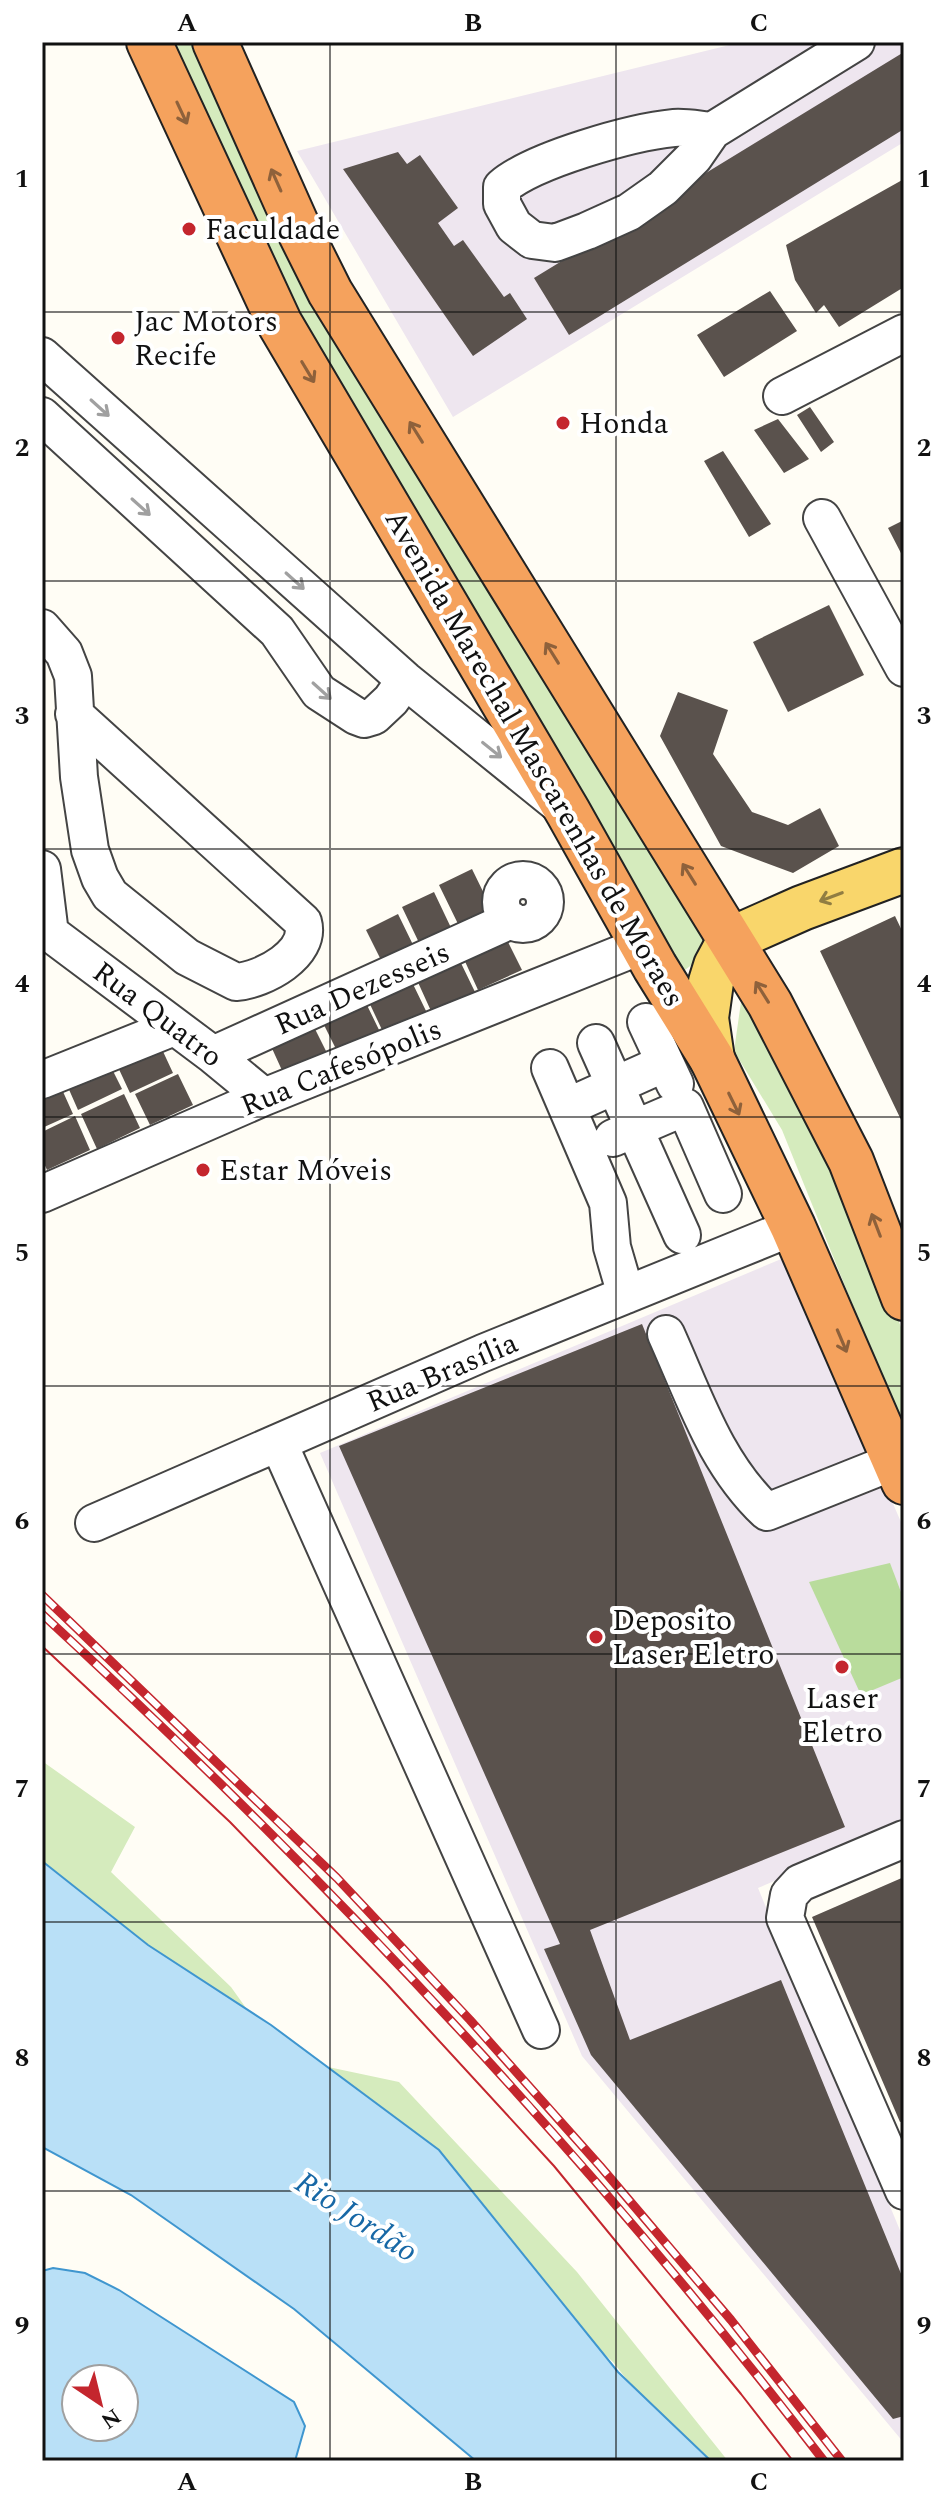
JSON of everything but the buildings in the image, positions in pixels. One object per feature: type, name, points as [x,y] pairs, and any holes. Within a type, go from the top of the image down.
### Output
[{"type":"highway","name":"Avenida Marechal Mascarenhas de Moraes","points":[[149,42],[280,324],[712,1059],[793,1227],[899,1472]]},
{"type":"highway","name":"Avenida Marechal Mascarenhas de Moraes","points":[[215,42],[330,292],[770,1004],[851,1161],[904,1298]]},
{"type":"main road","points":[[712,1059],[706,1018],[711,982],[730,940],[802,908],[904,870]]},
{"type":"street","points":[[712,131],[676,128],[636,135],[544,162],[515,175],[502,187],[502,204],[514,226],[532,240],[555,243],[629,212],[663,188],[694,157],[712,131],[856,42]]},
{"type":"street","points":[[782,396],[904,333]]},
{"type":"street","points":[[42,356],[405,680],[568,812]]},
{"type":"street","points":[[42,416],[277,631],[319,692],[364,719],[374,716],[391,700],[405,680]]},
{"type":"street","points":[[822,518],[904,668]]},
{"type":"street","points":[[42,628],[70,662],[73,676],[74,714],[79,777],[90,850],[110,895],[187,957],[236,982],[265,974],[287,959],[303,940],[303,922],[74,714]]},
{"type":"street","points":[[42,869],[46,930]]},
{"type":"street","name":"Rua Dezesseis","points":[[213,1055],[511,920]]},
{"type":"street","name":"Rua Quatro","points":[[46,930],[264,1097]]},
{"type":"street","name":"Rua Cafesópolis","points":[[42,1194],[264,1097],[643,945]]},
{"type":"street","points":[[646,1022],[723,1194]]},
{"type":"street","points":[[42,1080],[174,1027]]},
{"type":"street","points":[[596,1043],[682,1235]]},
{"type":"street","points":[[567,1107],[665,1063]]},
{"type":"street","points":[[550,1068],[608,1203],[612,1247],[624,1289]]},
{"type":"street","points":[[586,1150],[685,1107]]},
{"type":"street","name":"Rua Brasília","points":[[94,1523],[279,1444],[624,1289],[793,1227]]},
{"type":"street","points":[[666,1334],[720,1455],[748,1493],[767,1512],[899,1472]]},
{"type":"street","points":[[279,1444],[541,2030]]},
{"type":"street","points":[[904,1839],[800,1883],[789,1895],[785,1918],[904,2191]]},
{"type":"shaded area","points":[[742,42],[904,42],[904,142],[453,417],[297,151]]},
{"type":"shaded area","points":[[786,1257],[904,1529],[904,1826],[758,1888],[904,2240],[904,2443],[582,2056],[320,1453]]},
{"type":"green space","points":[[161,42],[208,42],[711,950],[681,973],[343,406]]},
{"type":"green space","points":[[741,1002],[782,1061],[861,1222],[904,1335],[904,1432],[782,1130],[734,1051]]},
{"type":"green space","points":[[890,1563],[904,1600],[904,1677],[861,1695],[809,1582]]},
{"type":"green space","points":[[42,1761],[135,1827],[111,1872],[231,1987],[281,2057],[399,2082],[577,2272],[728,2461],[691,2461],[613,2362],[531,2286],[42,1906]]},
{"type":"water","name":"Rio Jordão","points":[[42,1861],[148,1945],[271,2025],[439,2150],[618,2372],[711,2461],[476,2461],[294,2309],[131,2195],[42,2147]]},
{"type":"water","points":[[53,2268],[85,2273],[119,2290],[294,2402],[305,2426],[295,2461],[42,2461],[42,2271]]},
{"type":"tram line","points":[[42,1646],[230,1822],[386,1983],[554,2166],[793,2461]]},
{"type":"railway","points":[[42,1595],[337,1878],[470,2020],[731,2320],[842,2461]]},
{"type":"railway","points":[[42,1614],[250,1813],[451,2021],[643,2237],[824,2461]]},
{"type":"place","name":"Faculdade","points":[[189,229]]},
{"type":"place","name":"Jac Motors Recife","points":[[118,338]]},
{"type":"place","name":"Honda","points":[[563,423]]},
{"type":"place","name":"Estar Móveis","points":[[203,1170]]},
{"type":"place","name":"Deposito Laser Eletro","points":[[596,1637]]},
{"type":"place","name":"Laser Eletro","points":[[842,1667]]}]
